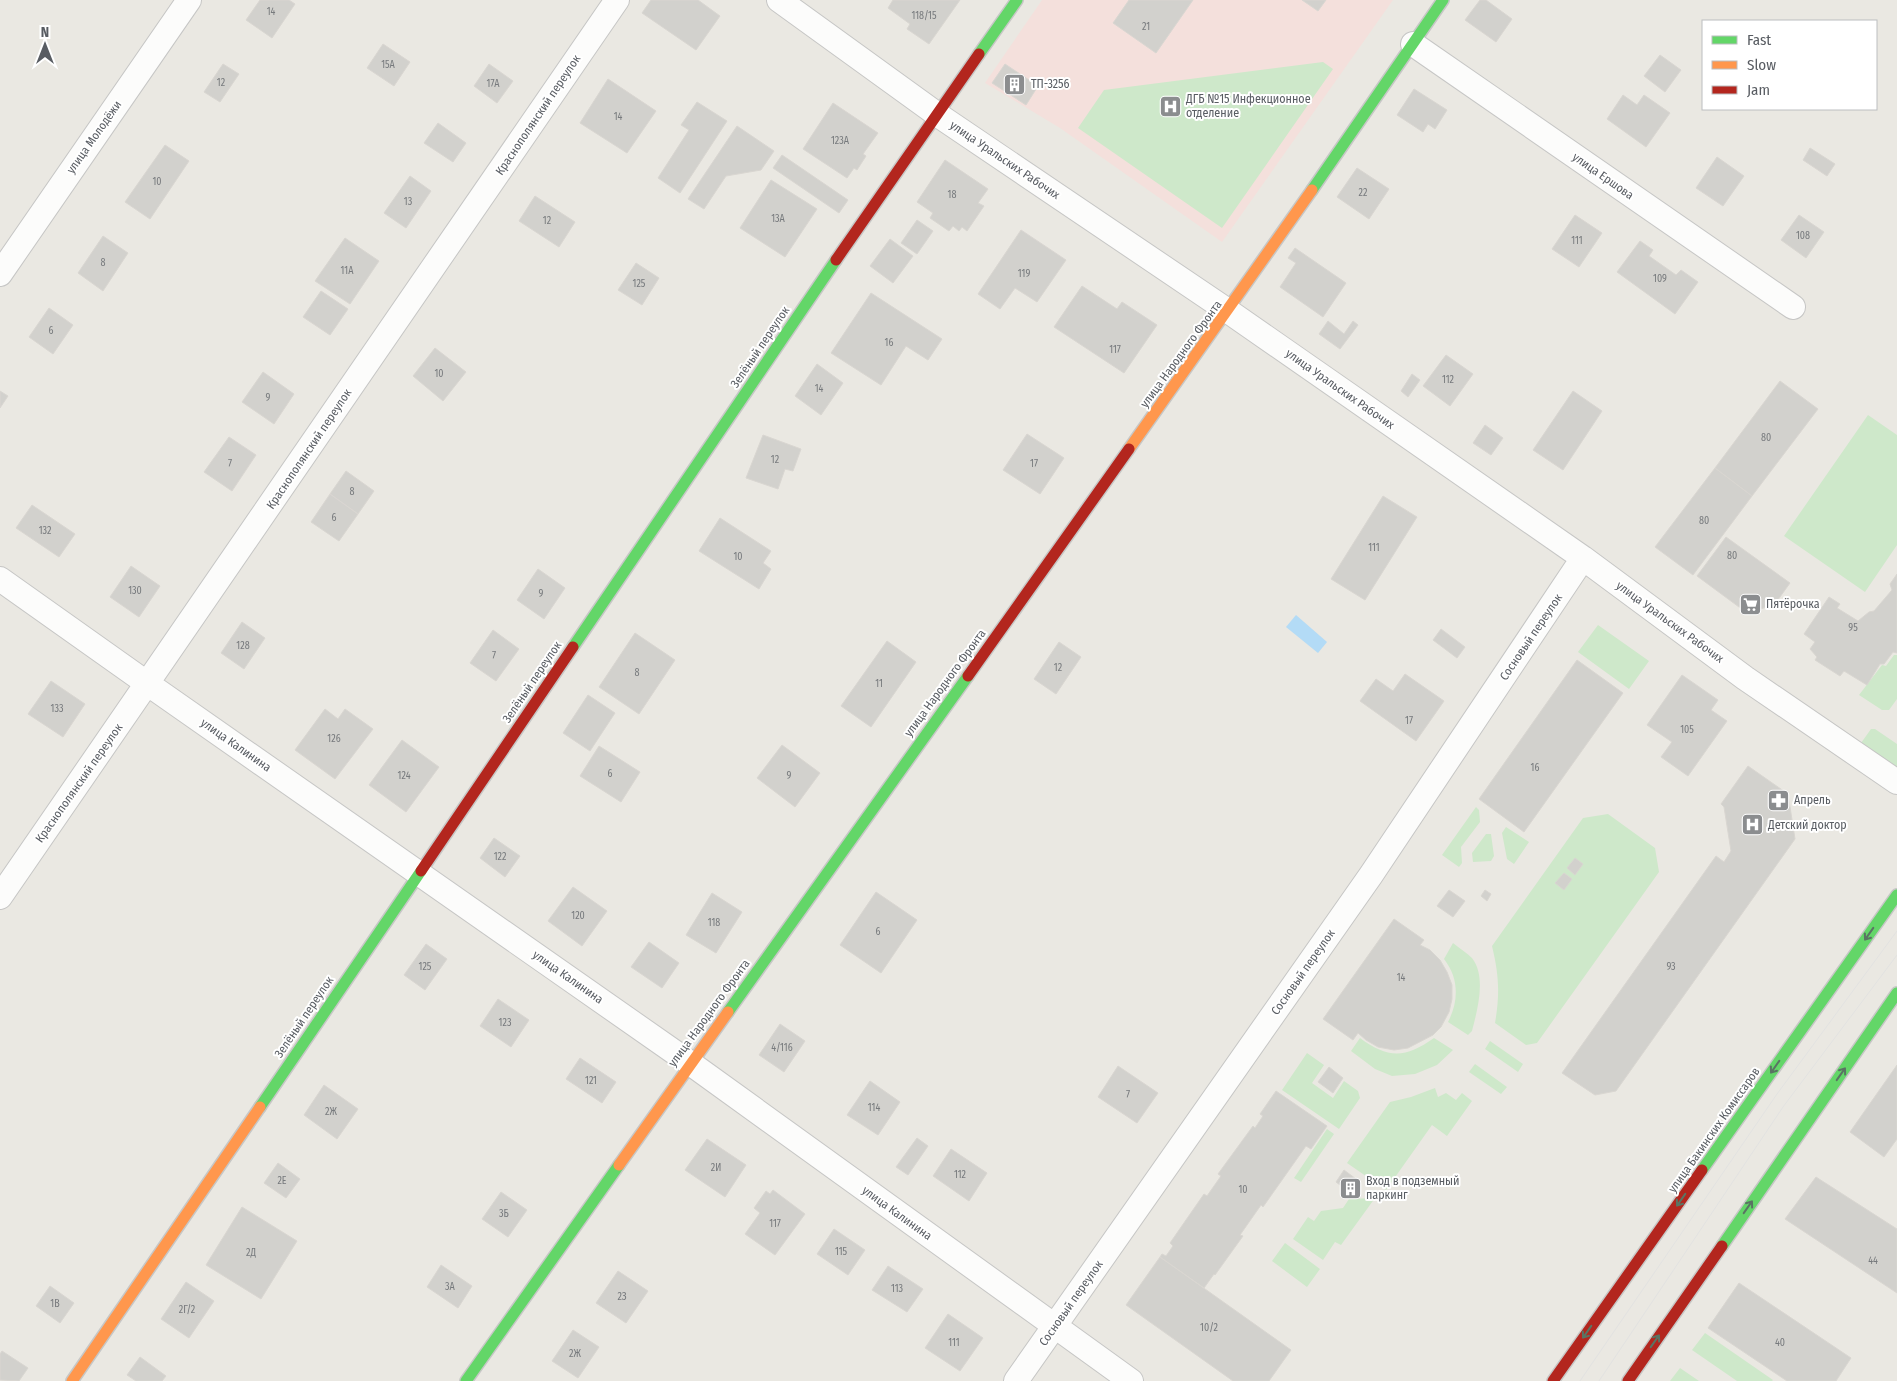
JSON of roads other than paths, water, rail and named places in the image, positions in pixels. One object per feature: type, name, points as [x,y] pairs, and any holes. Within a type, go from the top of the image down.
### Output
[{"type":"street","name":"улица Молодёжи","points":[[0,274],[189,0]]},
{"type":"street","name":"Краснополянский переулок","points":[[0,897],[617,0]]},
{"type":"street","name":"улица Уральских Рабочих","points":[[780,0],[938,115],[1228,311],[1583,558],[1745,678],[1897,782]]},
{"type":"street","name":"Зелёный переулок","points":[[72,1381],[420,873],[802,308],[1017,0]]},
{"type":"street","name":"улица Народного Фронта","points":[[466,1381],[690,1063],[1228,311],[1444,0]]},
{"type":"street","name":"улица Ершова","points":[[1413,44],[1793,307]]},
{"type":"street","name":"Сосновый переулок","points":[[1016,1381],[1371,875],[1583,558]]},
{"type":"street","name":"улица Калинина","points":[[0,579],[690,1063],[1131,1381]]},
{"type":"street","name":"улица Бакинских Комиссаров","points":[[1553,1381],[1897,894]]},
{"type":"street","points":[[1628,1381],[1897,993]]},
{"type":"water","points":[[1296,615],[1327,642],[1318,653],[1286,627]]},
{"type":"tram line","points":[[1580,1381],[1777,1094],[1897,931]]},
{"type":"tram line","points":[[1599,1381],[1783,1107],[1897,955]]},
{"type":"place","name":"ТП-3256","points":[[1015,84]]},
{"type":"place","name":"ДГБ №15 Инфекционное отделение","points":[[1170,106]]},
{"type":"place","name":"Пятёрочка","points":[[1750,604]]},
{"type":"place","name":"Апрель","points":[[1778,800]]},
{"type":"place","name":"Детский доктор","points":[[1752,825]]},
{"type":"place","name":"Вход в подземный паркинг","points":[[1350,1188]]}]
